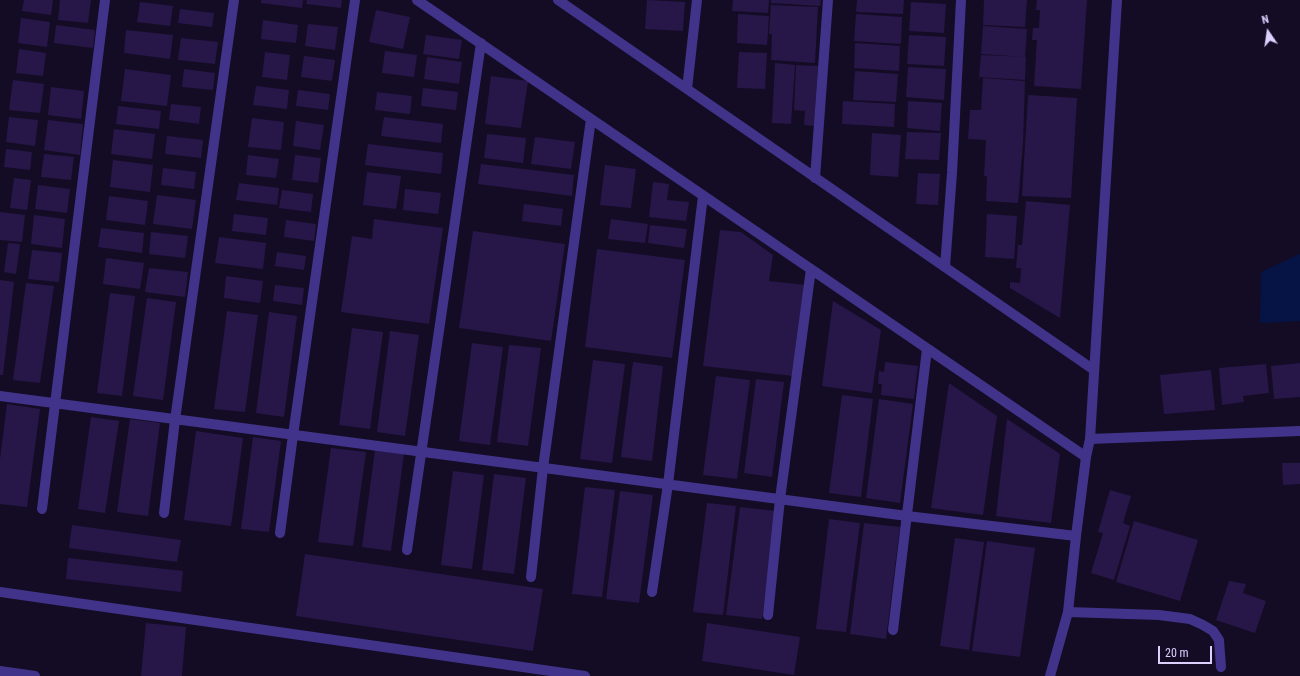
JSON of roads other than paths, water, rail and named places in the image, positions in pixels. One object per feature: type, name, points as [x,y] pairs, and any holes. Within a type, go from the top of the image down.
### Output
[{"type":"street","points":[[42,508],[105,0]]},
{"type":"street","points":[[164,513],[175,420],[234,0]]},
{"type":"street","points":[[280,533],[355,0]]},
{"type":"street","points":[[417,0],[1086,457]]},
{"type":"street","points":[[558,0],[1094,370]]},
{"type":"street","points":[[686,89],[697,0]]},
{"type":"street","points":[[815,178],[828,0]]},
{"type":"street","points":[[945,266],[952,173],[961,0]]},
{"type":"street","points":[[1050,676],[1068,612],[1086,457],[1090,439],[1117,0]]},
{"type":"street","points":[[406,550],[481,44]]},
{"type":"street","points":[[531,577],[543,468],[590,118]]},
{"type":"street","points":[[652,592],[668,484],[703,196]]},
{"type":"street","points":[[768,615],[780,499],[812,269]]},
{"type":"street","points":[[894,630],[927,349]]},
{"type":"street","points":[[0,396],[907,516],[1076,536]]},
{"type":"street","points":[[1090,439],[1300,431]]},
{"type":"street","points":[[0,592],[585,676]]},
{"type":"street","points":[[1068,612],[1159,615],[1190,619],[1203,624],[1213,631],[1219,640],[1221,667]]},
{"type":"street","points":[[0,671],[35,676]]}]
